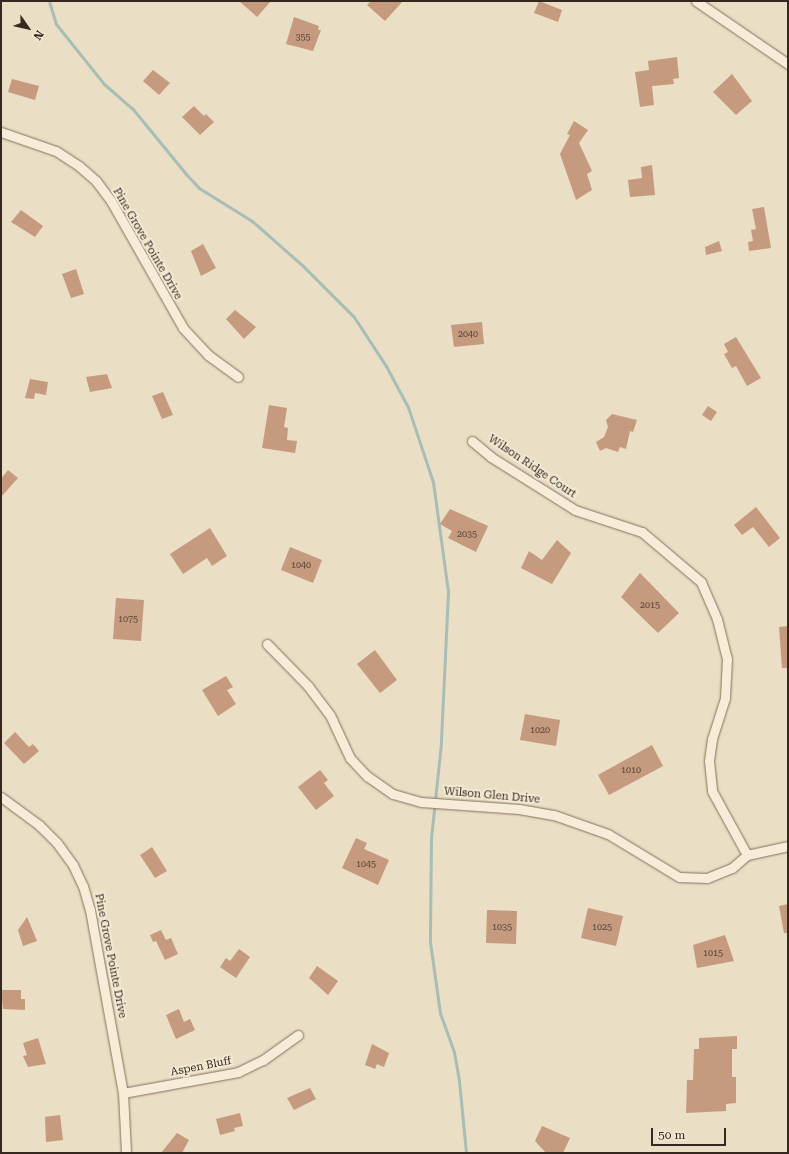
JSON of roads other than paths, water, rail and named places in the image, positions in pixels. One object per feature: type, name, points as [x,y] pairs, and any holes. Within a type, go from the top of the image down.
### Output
[{"type":"street","points":[[696,1],[788,64]]},
{"type":"street","name":"Pine Grove Pointe Drive","points":[[1,132],[56,150],[79,166],[96,181],[111,201],[183,328],[208,355],[238,377]]},
{"type":"street","name":"Wilson Ridge Court","points":[[472,441],[491,457],[575,510],[642,532],[701,582],[717,619],[727,659],[725,698],[712,739],[709,761],[712,791],[747,855]]},
{"type":"street","name":"Wilson Glen Drive","points":[[267,644],[308,686],[330,715],[350,758],[367,776],[392,794],[421,802],[519,809],[554,816],[608,834],[679,878],[707,878],[732,868],[747,855],[788,846]]},
{"type":"street","name":"Pine Grove Pointe Drive","points":[[1,797],[38,825],[57,842],[73,865],[84,886],[90,910],[123,1093],[126,1153]]},
{"type":"street","name":"Aspen Bluff","points":[[123,1093],[238,1072],[264,1060],[298,1035]]},
{"type":"waterway","points":[[49,1],[56,24],[104,84],[132,108],[199,188],[252,221],[303,266],[354,317],[386,366],[408,407],[433,482],[448,592],[441,743],[431,838],[430,942],[440,1013],[454,1052],[459,1081],[466,1153]]}]
